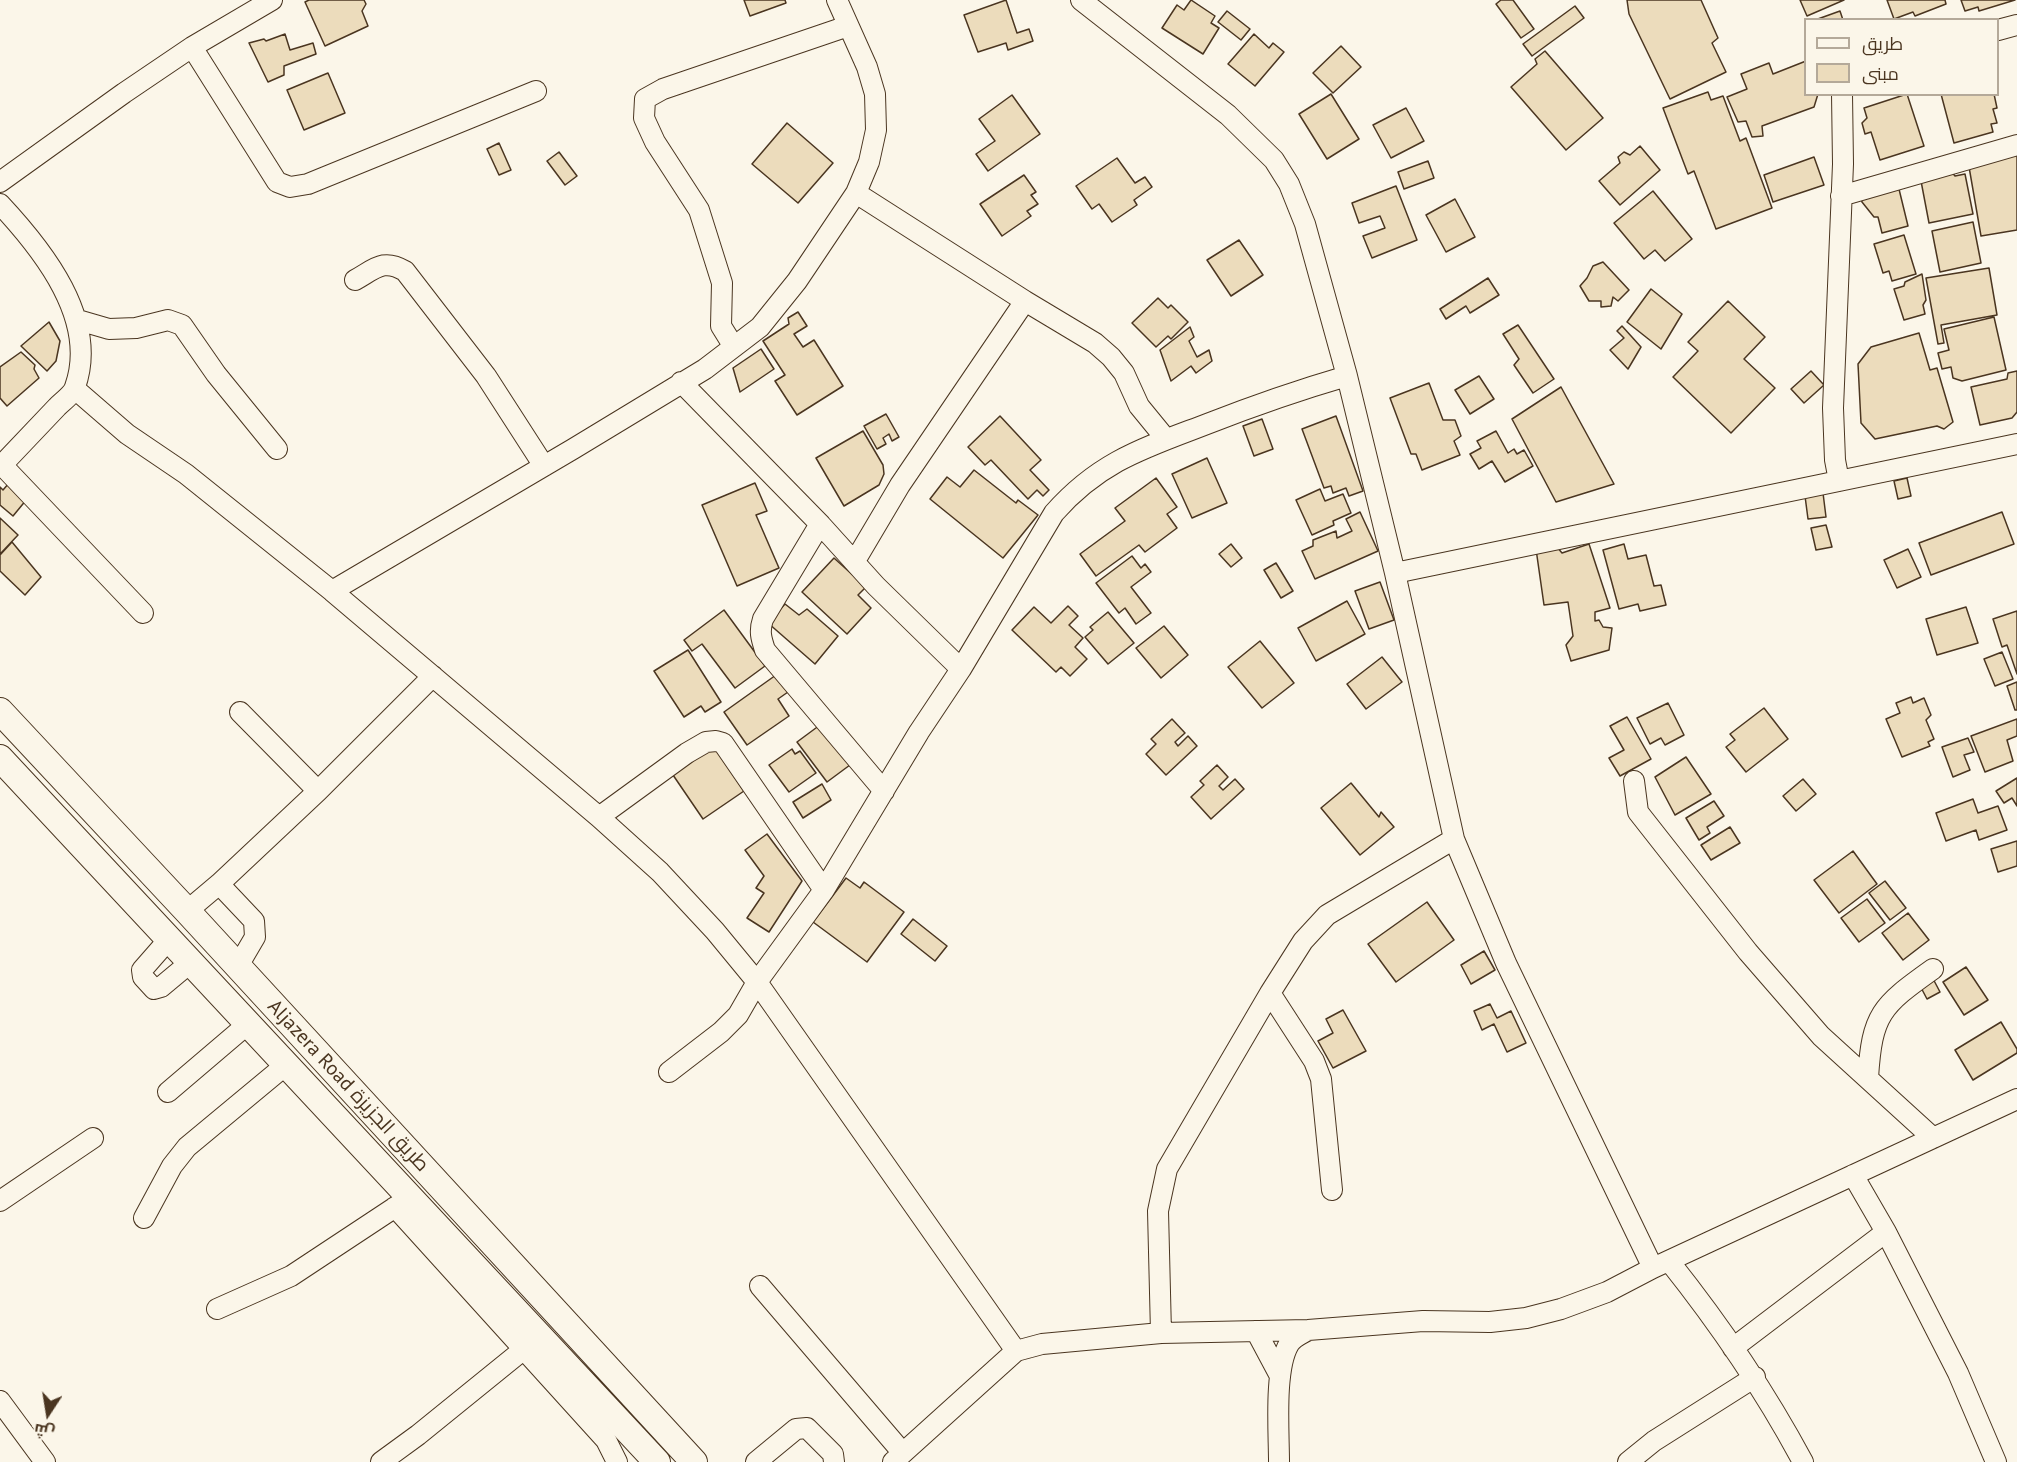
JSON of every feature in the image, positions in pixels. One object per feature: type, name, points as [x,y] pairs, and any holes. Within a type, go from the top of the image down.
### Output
[{"type":"main road","name":"Aljazera Road طريق الجزيزة","points":[[0,711],[694,1462]]},
{"type":"main road","name":"Aljazera Road طريق الجزيزة","points":[[0,758],[287,1064],[403,1202],[603,1420],[633,1436],[657,1462]]},
{"type":"street","points":[[0,182],[192,47],[272,0]]},
{"type":"street","points":[[332,591],[705,369],[760,327],[797,281],[856,193],[869,162],[876,130],[875,94],[867,67],[837,0]]},
{"type":"street","points":[[1081,0],[1228,115],[1274,160],[1289,184],[1305,224],[1347,376],[1395,573],[1454,839],[1506,963],[1661,1265],[1703,1304],[1755,1377],[1803,1462]]},
{"type":"street","points":[[1999,30],[2017,25]]},
{"type":"street","points":[[734,347],[721,326],[722,283],[699,210],[655,142],[644,118],[645,99],[663,89],[848,26]]},
{"type":"street","points":[[192,47],[277,182],[290,187],[308,184],[536,91]]},
{"type":"street","points":[[1839,481],[1835,460],[1833,408],[1843,164],[1842,96]]},
{"type":"street","points":[[1841,196],[2017,145]]},
{"type":"street","points":[[856,193],[1024,302],[1070,327],[1111,357],[1124,373],[1139,406],[1166,439]]},
{"type":"street","points":[[0,204],[24,230],[70,301],[78,320],[81,357],[75,388],[1,466],[143,613]]},
{"type":"street","points":[[355,280],[381,265],[389,264],[405,271],[486,375],[544,466]]},
{"type":"street","points":[[855,561],[900,485],[1024,302]]},
{"type":"street","points":[[78,320],[109,328],[136,328],[168,320],[182,325],[216,374],[277,449]]},
{"type":"street","points":[[669,1072],[721,1032],[738,1015],[757,982],[824,890],[919,732],[961,669],[1054,513],[1071,494],[1092,476],[1114,462],[1166,439],[1277,397],[1347,376]]},
{"type":"street","points":[[681,382],[820,524],[876,586],[961,669]]},
{"type":"street","points":[[75,388],[127,434],[186,474],[332,591],[599,817],[660,872],[757,982],[1016,1351]]},
{"type":"street","points":[[1395,573],[2017,444]]},
{"type":"street","points":[[820,524],[763,619],[760,630],[762,640],[765,650],[884,791]]},
{"type":"street","points":[[187,911],[318,791],[433,676]]},
{"type":"street","points":[[240,712],[318,791]]},
{"type":"street","points":[[599,817],[687,753],[706,742],[723,743],[824,890]]},
{"type":"street","points":[[1634,780],[1638,812],[1741,943],[1821,1036],[1933,1138]]},
{"type":"street","points":[[1161,1333],[1158,1211],[1167,1169],[1270,993],[1303,941],[1327,915],[1454,839]]},
{"type":"street","points":[[219,884],[254,921],[255,937],[238,966]]},
{"type":"street","points":[[170,938],[142,970],[143,976],[154,989],[161,987],[191,962]]},
{"type":"street","points":[[1868,1078],[1870,1044],[1879,1017],[1894,997],[1933,969]]},
{"type":"street","points":[[1270,993],[1314,1061],[1321,1078],[1332,1190]]},
{"type":"street","points":[[168,1092],[249,1023]]},
{"type":"street","points":[[144,1218],[172,1167],[187,1147],[287,1064]]},
{"type":"street","points":[[760,1286],[897,1457],[1016,1351],[1042,1344],[1161,1333],[1308,1330],[1423,1322],[1490,1322],[1526,1318],[1561,1309],[1607,1292],[2017,1099]]},
{"type":"street","points":[[0,1201],[93,1138]]},
{"type":"street","points":[[1852,1175],[1886,1232],[1958,1373],[1996,1462]]},
{"type":"street","points":[[217,1309],[291,1276],[403,1202]]},
{"type":"street","points":[[1733,1348],[1886,1232]]},
{"type":"street","points":[[1275,1460],[1281,1365],[1289,1344],[1308,1330]]},
{"type":"street","points":[[1256,1331],[1280,1376]]},
{"type":"street","points":[[381,1462],[532,1343]]},
{"type":"street","points":[[1628,1462],[1654,1441],[1755,1377]]},
{"type":"street","points":[[0,1401],[45,1462]]},
{"type":"street","points":[[603,1420],[606,1440],[618,1462]]},
{"type":"street","points":[[763,1460],[796,1429],[807,1428],[833,1454],[834,1462]]},
{"type":"street","points":[[633,1436],[637,1462]]},
{"type":"building","points":[[309,0],[364,0],[366,4],[362,11],[368,26],[325,46],[305,2]]},
{"type":"building","points":[[744,0],[785,0],[786,3],[750,16]]},
{"type":"building","points":[[1006,0],[1017,33],[1029,29],[1033,41],[1008,50],[1006,43],[978,52],[964,15]]},
{"type":"building","points":[[1191,0],[1215,16],[1211,23],[1219,28],[1203,54],[1162,28],[1177,5],[1184,10]]},
{"type":"building","points":[[1501,0],[1513,0],[1534,29],[1521,38],[1496,4]]},
{"type":"building","points":[[1627,0],[1701,0],[1718,38],[1712,43],[1726,72],[1670,99],[1629,14]]},
{"type":"building","points":[[1800,0],[1844,0],[1807,16]]},
{"type":"building","points":[[1887,0],[1945,0],[1946,4],[1915,16],[1913,12],[1894,18]]},
{"type":"building","points":[[1961,0],[2015,0],[1979,11],[1978,7],[1965,11]]},
{"type":"building","points":[[1575,6],[1584,18],[1532,56],[1523,44]]},
{"type":"building","points":[[1227,11],[1250,29],[1241,40],[1218,22]]},
{"type":"building","points":[[1840,11],[1842,18],[1821,18]]},
{"type":"building","points":[[285,34],[290,50],[313,43],[316,54],[284,66],[284,75],[268,82],[249,43],[264,39],[266,41]]},
{"type":"building","points":[[1254,34],[1269,48],[1273,43],[1284,52],[1255,86],[1228,64]]},
{"type":"building","points":[[1341,46],[1361,67],[1333,93],[1313,73]]},
{"type":"building","points":[[1545,51],[1603,118],[1566,150],[1511,87],[1537,64],[1535,59]]},
{"type":"building","points":[[1804,62],[1804,96],[1817,96],[1814,107],[1762,126],[1763,136],[1752,137],[1746,121],[1738,122],[1727,97],[1747,89],[1741,74],[1769,63],[1773,74]]},
{"type":"building","points":[[328,73],[345,113],[304,130],[287,90]]},
{"type":"building","points":[[1708,92],[1711,100],[1723,96],[1740,141],[1746,138],[1772,208],[1716,229],[1694,171],[1688,174],[1663,108]]},
{"type":"building","points":[[1331,94],[1359,139],[1327,159],[1299,114]]},
{"type":"building","points":[[1012,95],[1040,134],[988,171],[976,154],[995,141],[979,119]]},
{"type":"building","points":[[1901,96],[1908,96],[1924,146],[1880,160],[1871,132],[1865,134],[1862,123],[1867,118],[1864,108]]},
{"type":"building","points":[[1942,96],[1994,96],[1997,108],[1993,109],[1997,123],[1991,124],[1993,132],[1954,143]]},
{"type":"building","points":[[1406,108],[1424,141],[1391,158],[1373,125]]},
{"type":"building","points":[[787,123],[833,163],[798,203],[752,164]]},
{"type":"building","points":[[499,143],[511,170],[499,175],[487,149]]},
{"type":"building","points":[[1640,146],[1660,170],[1620,205],[1599,181],[1620,163],[1618,157],[1624,152],[1630,155]]},
{"type":"building","points":[[559,152],[577,176],[565,185],[547,161]]},
{"type":"building","points":[[2017,153],[2017,230],[1981,236],[1968,161]]},
{"type":"building","points":[[1814,157],[1824,185],[1773,202],[1764,175]]},
{"type":"building","points":[[1117,158],[1135,183],[1145,177],[1152,187],[1134,200],[1137,205],[1112,222],[1099,204],[1092,209],[1076,186]]},
{"type":"building","points":[[1428,161],[1434,178],[1404,189],[1398,172]]},
{"type":"building","points":[[1950,170],[1955,176],[1965,174],[1973,214],[1929,223],[1921,181]]},
{"type":"building","points":[[1024,175],[1036,192],[1031,195],[1038,204],[1027,211],[1031,216],[1002,236],[980,204]]},
{"type":"building","points":[[1898,185],[1908,226],[1882,233],[1878,217],[1874,217],[1862,202],[1860,194]]},
{"type":"building","points":[[1396,186],[1417,240],[1372,258],[1363,236],[1385,228],[1380,216],[1359,223],[1352,203]]},
{"type":"building","points":[[1653,191],[1692,239],[1665,261],[1655,250],[1644,259],[1614,223]]},
{"type":"building","points":[[1455,199],[1475,237],[1446,252],[1426,215]]},
{"type":"building","points":[[1973,222],[1981,263],[1940,272],[1932,231]]},
{"type":"building","points":[[1904,235],[1916,274],[1892,281],[1889,271],[1883,273],[1874,244]]},
{"type":"building","points":[[1239,240],[1263,275],[1231,296],[1207,260]]},
{"type":"building","points":[[1603,262],[1629,290],[1618,301],[1613,297],[1611,306],[1601,307],[1601,301],[1589,301],[1580,286],[1593,266]]},
{"type":"building","points":[[1989,268],[1997,315],[1941,325],[1944,343],[1938,344],[1926,278]]},
{"type":"building","points":[[1922,274],[1926,300],[1923,305],[1925,314],[1904,320],[1894,289],[1904,286],[1905,282]]},
{"type":"building","points":[[1488,278],[1499,295],[1470,313],[1466,306],[1446,319],[1440,309]]},
{"type":"building","points":[[1651,289],[1682,314],[1661,349],[1627,322]]},
{"type":"building","points":[[1158,298],[1168,308],[1171,305],[1188,322],[1171,339],[1168,336],[1156,347],[1132,323]]},
{"type":"building","points":[[1728,301],[1765,337],[1744,359],[1775,388],[1731,433],[1673,377],[1698,351],[1688,342]]},
{"type":"building","points":[[798,312],[807,326],[794,334],[803,347],[814,340],[843,386],[797,415],[775,381],[785,375],[763,341],[789,324],[788,318]]},
{"type":"building","points":[[1994,317],[2006,370],[1962,381],[1953,378],[1951,367],[1942,369],[1938,353],[1949,350],[1944,329]]},
{"type":"building","points":[[49,322],[60,341],[56,361],[47,371],[21,346]]},
{"type":"building","points":[[1518,325],[1554,379],[1533,393],[1514,365],[1519,359],[1503,334]]},
{"type":"building","points":[[1622,326],[1641,347],[1628,369],[1610,350],[1624,338],[1617,331]]},
{"type":"building","points":[[1190,327],[1194,337],[1189,341],[1197,357],[1209,350],[1212,361],[1196,373],[1191,366],[1171,381],[1160,350]]},
{"type":"building","points":[[1919,333],[1930,370],[1937,368],[1953,422],[1944,429],[1937,426],[1875,439],[1861,423],[1858,364],[1871,347]]},
{"type":"building","points":[[761,349],[774,369],[740,392],[733,368]]},
{"type":"building","points":[[21,352],[35,365],[34,369],[39,378],[7,406],[0,398],[0,367]]},
{"type":"building","points":[[1811,371],[1824,385],[1804,403],[1791,389]]},
{"type":"building","points":[[2017,371],[2017,412],[2012,418],[1980,425],[1971,387],[2007,379],[2008,373]]},
{"type":"building","points":[[1479,376],[1494,399],[1470,414],[1455,390]]},
{"type":"building","points":[[1429,383],[1443,420],[1455,420],[1461,436],[1454,441],[1460,455],[1422,470],[1416,454],[1411,454],[1390,398]]},
{"type":"building","points":[[1561,387],[1614,484],[1556,502],[1512,419]]},
{"type":"building","points":[[886,414],[899,437],[892,441],[889,434],[883,438],[886,444],[877,449],[864,426]]},
{"type":"building","points":[[1000,416],[1041,460],[1030,470],[1049,490],[1043,496],[1037,490],[1028,499],[991,460],[985,465],[968,447]]},
{"type":"building","points":[[1336,416],[1363,491],[1349,496],[1346,488],[1333,493],[1331,486],[1324,488],[1302,429]]},
{"type":"building","points":[[1262,419],[1273,449],[1254,456],[1243,426]]},
{"type":"building","points":[[863,431],[883,465],[884,474],[879,485],[844,506],[816,458]]},
{"type":"building","points":[[1496,431],[1508,453],[1514,449],[1517,454],[1524,450],[1533,466],[1505,482],[1492,461],[1479,469],[1470,454],[1481,448],[1477,441]]},
{"type":"building","points":[[1207,458],[1227,503],[1192,518],[1172,474]]},
{"type":"building","points":[[974,470],[1016,503],[1018,500],[1038,515],[1003,558],[930,499],[947,477],[960,487]]},
{"type":"building","points":[[1156,478],[1177,507],[1167,514],[1177,528],[1145,552],[1139,545],[1096,576],[1080,554],[1125,521],[1115,508]]},
{"type":"building","points":[[1907,478],[1911,496],[1898,499],[1894,481]]},
{"type":"building","points":[[9,483],[27,499],[13,516],[0,505],[0,487],[3,490]]},
{"type":"building","points":[[755,483],[767,511],[756,515],[779,568],[737,586],[702,505]]},
{"type":"building","points":[[1320,489],[1325,501],[1343,494],[1351,513],[1333,521],[1334,525],[1312,535],[1296,500]]},
{"type":"building","points":[[1823,493],[1826,517],[1808,519],[1805,496]]},
{"type":"building","points":[[1360,512],[1378,551],[1315,579],[1302,551],[1313,546],[1313,540],[1336,531],[1337,538],[1352,531],[1346,519]]},
{"type":"building","points":[[2002,512],[2014,544],[1931,575],[1919,543]]},
{"type":"building","points":[[0,518],[18,535],[0,554]]},
{"type":"building","points":[[1826,525],[1832,547],[1816,550],[1811,528]]},
{"type":"building","points":[[12,542],[41,577],[25,595],[0,571],[0,555]]},
{"type":"building","points":[[1231,544],[1242,558],[1231,567],[1219,554]]},
{"type":"building","points":[[1589,544],[1610,608],[1595,612],[1595,621],[1599,620],[1603,627],[1612,628],[1609,650],[1571,661],[1566,645],[1573,636],[1568,602],[1544,605],[1536,549],[1557,547],[1562,553]]},
{"type":"building","points":[[1624,544],[1628,559],[1646,555],[1654,586],[1661,585],[1666,605],[1640,611],[1638,604],[1619,609],[1603,550]]},
{"type":"building","points":[[1908,549],[1921,577],[1897,588],[1884,560]]},
{"type":"building","points":[[1132,556],[1141,568],[1145,564],[1151,572],[1131,587],[1151,613],[1136,624],[1125,608],[1119,613],[1096,583]]},
{"type":"building","points":[[834,558],[866,587],[858,595],[871,608],[847,634],[802,592]]},
{"type":"building","points":[[1276,563],[1293,591],[1281,598],[1264,570]]},
{"type":"building","points":[[1380,582],[1394,620],[1369,629],[1355,591]]},
{"type":"building","points":[[1347,601],[1365,634],[1316,661],[1298,628]]},
{"type":"building","points":[[785,604],[799,615],[807,609],[838,636],[815,664],[768,623]]},
{"type":"building","points":[[1068,606],[1078,616],[1069,625],[1083,638],[1075,647],[1087,659],[1070,676],[1061,667],[1056,672],[1012,630],[1034,607],[1051,623]]},
{"type":"building","points":[[1966,607],[1978,643],[1937,655],[1926,619]]},
{"type":"building","points":[[724,610],[765,666],[735,688],[702,644],[692,651],[684,640]]},
{"type":"building","points":[[2017,611],[2017,674],[2007,645],[2002,647],[1993,619]]},
{"type":"building","points":[[1108,612],[1134,643],[1108,664],[1085,637],[1093,630],[1090,627]]},
{"type":"building","points":[[1164,626],[1188,655],[1161,678],[1136,648]]},
{"type":"building","points":[[1260,641],[1294,683],[1262,708],[1228,667]]},
{"type":"building","points":[[688,650],[721,702],[705,712],[701,706],[684,717],[654,671]]},
{"type":"building","points":[[2002,652],[2013,679],[1995,686],[1984,659]]},
{"type":"building","points":[[1382,657],[1402,682],[1366,709],[1347,684]]},
{"type":"building","points":[[776,675],[788,692],[778,699],[789,716],[747,745],[724,712]]},
{"type":"building","points":[[2017,682],[2017,710],[2015,710],[2007,686]]},
{"type":"building","points":[[1911,697],[1913,703],[1924,698],[1931,715],[1926,720],[1934,739],[1928,742],[1930,746],[1902,757],[1886,719],[1900,713],[1896,703]]},
{"type":"building","points":[[1668,703],[1684,735],[1665,745],[1661,738],[1650,744],[1637,718]]},
{"type":"building","points":[[1764,708],[1788,739],[1746,772],[1726,747],[1735,740],[1730,734]]},
{"type":"building","points":[[1627,717],[1651,759],[1620,776],[1609,758],[1624,750],[1610,726]]},
{"type":"building","points":[[1172,719],[1185,733],[1175,742],[1178,746],[1188,736],[1197,746],[1166,775],[1146,754],[1156,744],[1151,739]]},
{"type":"building","points":[[2017,719],[2017,736],[2007,740],[2013,761],[1985,772],[1971,736]]},
{"type":"building","points":[[824,722],[854,762],[827,782],[797,742]]},
{"type":"building","points":[[1968,738],[1974,752],[1964,755],[1970,770],[1953,777],[1942,747]]},
{"type":"building","points":[[714,746],[744,791],[703,819],[673,775]]},
{"type":"building","points":[[792,749],[795,754],[800,751],[816,773],[789,792],[769,765]]},
{"type":"building","points":[[1686,757],[1711,794],[1675,815],[1655,777]]},
{"type":"building","points":[[1217,765],[1228,777],[1219,786],[1223,790],[1235,779],[1244,789],[1211,819],[1191,797],[1204,785],[1200,781]]},
{"type":"building","points":[[2017,778],[2017,806],[2012,798],[2004,803],[1996,791]]},
{"type":"building","points":[[1803,779],[1816,794],[1796,811],[1783,796]]},
{"type":"building","points":[[1351,783],[1379,817],[1381,812],[1394,827],[1360,855],[1321,808]]},
{"type":"building","points":[[822,784],[831,800],[803,818],[793,802]]},
{"type":"building","points":[[1973,799],[1978,813],[1998,806],[2007,830],[1979,840],[1976,830],[1946,841],[1936,813]]},
{"type":"building","points":[[1714,801],[1724,816],[1707,827],[1710,833],[1699,840],[1686,818]]},
{"type":"building","points":[[1730,827],[1740,843],[1711,860],[1701,845]]},
{"type":"building","points":[[767,834],[802,881],[769,932],[747,918],[764,893],[756,888],[764,876],[745,850]]},
{"type":"building","points":[[2017,841],[2017,866],[1998,872],[1991,849]]},
{"type":"building","points":[[1853,851],[1877,884],[1839,913],[1814,880]]},
{"type":"building","points":[[846,878],[860,888],[864,882],[904,912],[867,962],[813,922]]},
{"type":"building","points":[[1885,881],[1906,908],[1890,920],[1869,893]]},
{"type":"building","points":[[1867,899],[1885,923],[1859,942],[1841,918]]},
{"type":"building","points":[[1427,902],[1454,940],[1396,982],[1368,944]]},
{"type":"building","points":[[1908,913],[1929,940],[1903,960],[1882,933]]},
{"type":"building","points":[[913,919],[947,946],[935,961],[901,934]]},
{"type":"building","points":[[1484,951],[1495,970],[1471,984],[1461,965]]},
{"type":"building","points":[[1966,967],[1988,1000],[1964,1015],[1943,982]]},
{"type":"building","points":[[1930,973],[1940,992],[1927,999],[1917,980]]},
{"type":"building","points":[[1490,1004],[1497,1018],[1511,1011],[1526,1043],[1507,1052],[1494,1024],[1482,1030],[1474,1011]]},
{"type":"building","points":[[1343,1010],[1366,1051],[1333,1068],[1318,1041],[1333,1033],[1326,1019]]},
{"type":"building","points":[[2001,1022],[2017,1049],[2017,1053],[1973,1080],[1955,1050]]}]
